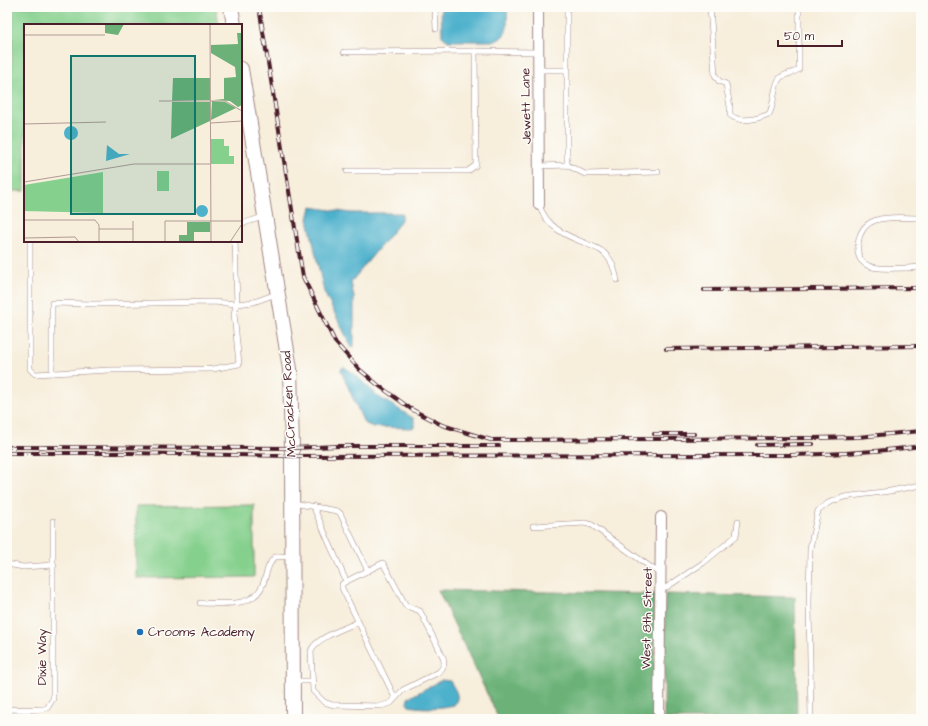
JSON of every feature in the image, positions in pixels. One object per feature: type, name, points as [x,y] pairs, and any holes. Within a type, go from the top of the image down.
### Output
[{"type":"street","points":[[231,7],[234,24]]},
{"type":"street","name":"Jewett Lane","points":[[538,7],[539,205]]},
{"type":"street","name":"McCracken Road","points":[[242,77],[247,124],[290,369],[292,405],[293,719]]},
{"type":"street","name":"West 8th Street","points":[[659,719],[661,517]]},
{"type":"lane","points":[[436,7],[436,29]]},
{"type":"lane","points":[[567,7],[567,165]]},
{"type":"lane","points":[[710,7],[715,75],[719,81],[726,84],[730,115],[740,120],[751,120],[769,114],[772,109],[777,82],[780,77],[799,69],[799,7]]},
{"type":"lane","points":[[347,171],[468,170],[476,165],[475,51]]},
{"type":"lane","points":[[344,52],[538,52]]},
{"type":"lane","points":[[538,70],[568,70]]},
{"type":"lane","points":[[540,166],[567,165],[585,174],[658,172]]},
{"type":"lane","points":[[539,205],[543,216],[564,234],[601,250],[608,256],[615,270],[617,280]]},
{"type":"lane","points":[[242,224],[264,217]]},
{"type":"lane","points":[[921,218],[877,219],[865,225],[859,235],[858,245],[858,253],[861,261],[870,267],[921,267]]},
{"type":"lane","points":[[30,242],[30,369],[35,374],[110,370],[213,369],[239,364],[234,313],[237,304],[235,242]]},
{"type":"lane","points":[[52,373],[52,303],[94,304],[213,302],[237,304],[254,302],[278,294]]},
{"type":"lane","points":[[811,719],[809,605],[810,548],[818,511],[828,503],[844,497],[890,491],[921,484]]},
{"type":"lane","points":[[292,502],[337,511],[340,513],[368,571]]},
{"type":"lane","points":[[313,506],[346,581]]},
{"type":"lane","name":"Dixie Way","points":[[7,709],[30,708],[38,710],[47,708],[53,699],[53,521]]},
{"type":"lane","points":[[660,592],[703,562],[736,536],[738,521]]},
{"type":"lane","points":[[534,526],[586,523],[592,525],[660,574]]},
{"type":"lane","points":[[200,603],[240,603],[249,600],[258,593],[262,586],[269,563],[276,557],[292,556]]},
{"type":"lane","points":[[358,622],[320,640],[312,647],[312,687],[315,694],[324,702],[333,705],[381,706],[391,703],[403,690],[439,672],[444,664],[444,661],[420,611],[404,604],[383,563],[346,581],[342,584],[342,588],[395,698]]},
{"type":"lane","points":[[7,564],[23,567],[54,565]]},
{"type":"lane","points":[[292,681],[312,681]]},
{"type":"green space","points":[[13,7],[216,7],[219,24],[24,24],[24,191],[8,191]]},
{"type":"green space","points":[[254,505],[254,577],[136,578],[136,506]]},
{"type":"green space","points":[[438,590],[655,594],[654,719],[499,719]]},
{"type":"green space","points":[[665,594],[795,597],[797,719],[664,719]]},
{"type":"water","points":[[441,7],[507,7],[506,32],[495,41],[448,41],[442,36]]},
{"type":"water","points":[[311,207],[351,213],[402,213],[402,218],[397,226],[351,282],[354,297],[354,346],[352,348],[324,292],[308,219]]},
{"type":"water","points":[[344,367],[353,373],[379,397],[413,418],[415,424],[414,427],[373,427],[364,423],[341,371]]},
{"type":"water","points":[[442,680],[450,681],[455,690],[457,699],[454,705],[432,708],[409,706],[407,703],[408,698]]},
{"type":"railway","points":[[259,7],[303,277],[335,342],[359,369],[411,409],[442,425],[491,440],[813,438],[858,437],[921,431]]},
{"type":"railway","points":[[704,290],[921,288]]},
{"type":"railway","points":[[666,349],[921,346]]},
{"type":"railway","points":[[654,434],[694,434]]},
{"type":"railway","points":[[757,445],[813,444]]},
{"type":"railway","points":[[7,447],[292,448],[339,446],[499,446]]},
{"type":"railway","points":[[7,453],[129,453],[292,456],[791,455],[889,450],[921,446]]},
{"type":"place","name":"Crooms Academy","points":[[140,632]]}]
